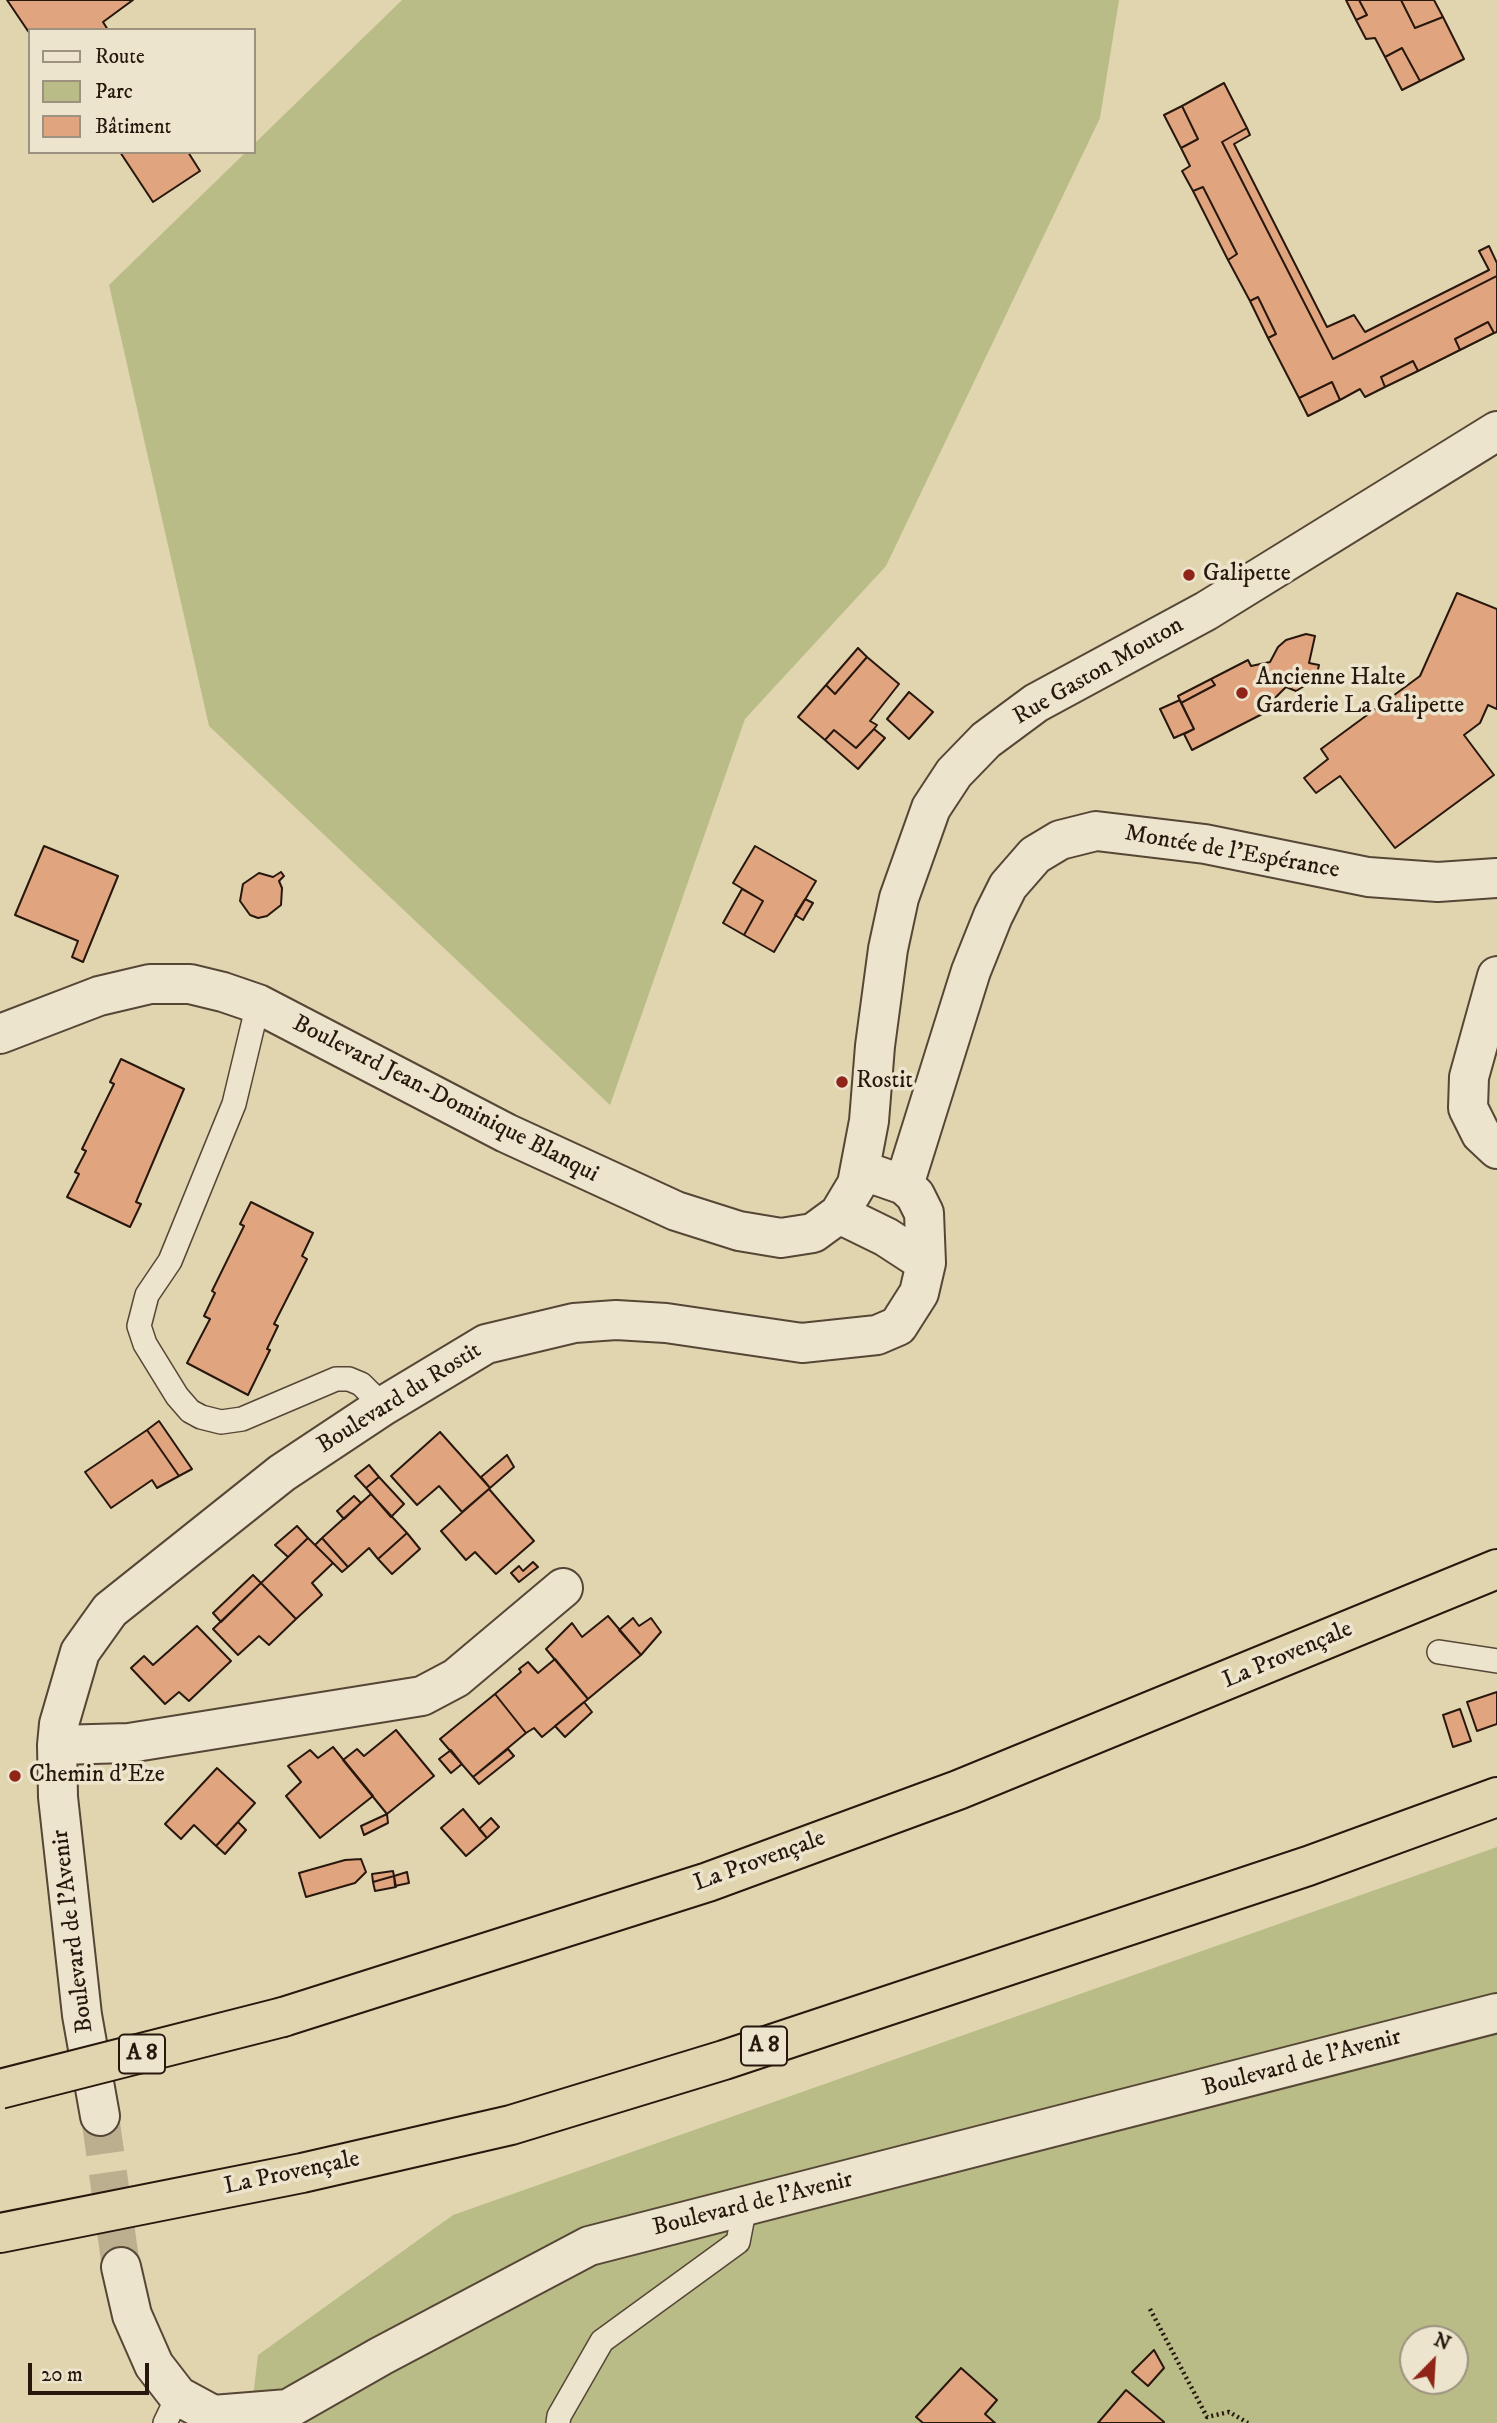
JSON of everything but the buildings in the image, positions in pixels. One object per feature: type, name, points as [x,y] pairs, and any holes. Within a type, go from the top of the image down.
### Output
[{"type":"highway","name":"La Provençale","points":[[0,2089],[283,2017],[708,1882],[946,1795],[1497,1569]]},
{"type":"highway","name":"La Provençale","points":[[7,2232],[302,2173],[511,2125],[724,2060],[1268,1879],[1497,1797]]},
{"type":"street","name":"Rue Gaston Mouton","points":[[861,1170],[884,976],[899,898],[932,808],[954,773],[986,740],[1037,703],[1206,611],[1497,431]]},
{"type":"street","name":"Montée de l'Espérance","points":[[904,1185],[971,971],[993,916],[1008,886],[1035,855],[1060,841],[1096,831],[1230,848],[1368,877],[1438,882],[1497,878]]},
{"type":"street","points":[[1497,976],[1469,1077],[1468,1108],[1481,1134],[1497,1149]]},
{"type":"street","name":"Boulevard Jean-Dominique Blanqui","points":[[0,1034],[99,996],[150,984],[190,984],[258,1004],[517,1139],[676,1211],[739,1231],[781,1238],[813,1233],[839,1214],[849,1201],[861,1170]]},
{"type":"street","points":[[861,1170],[904,1185]]},
{"type":"street","name":"Boulevard du Rostit","points":[[57,1745],[59,1724],[80,1652],[110,1610],[282,1473],[383,1406],[486,1343],[574,1323],[666,1323],[802,1343],[877,1335],[898,1326],[912,1307],[926,1264],[924,1213],[915,1195],[904,1185]]},
{"type":"street","points":[[839,1214],[886,1237],[926,1264]]},
{"type":"street","points":[[57,1745],[129,1743],[422,1696],[456,1678],[563,1588]]},
{"type":"street","name":"Boulevard de l'Avenir","points":[[57,1745],[58,1797],[82,2015],[100,2116]]},
{"type":"street","name":"Boulevard de l'Avenir","points":[[121,2267],[138,2328],[172,2409],[213,2415],[288,2409],[381,2356],[589,2246],[1497,2012]]},
{"type":"lane","points":[[258,1004],[234,1104],[170,1261],[147,1295],[139,1326],[145,1344],[177,1396],[201,1418],[221,1422],[242,1419],[336,1379],[349,1379],[361,1384],[383,1406]]},
{"type":"lane","points":[[1439,1652],[1497,1661]]},
{"type":"lane","points":[[558,2423],[559,2416],[602,2341],[738,2242],[745,2206]]},
{"type":"path","points":[[1150,2309],[1207,2417],[1229,2412],[1248,2423]]},
{"type":"green space","points":[[402,0],[1119,0],[1100,118],[886,566],[745,719],[610,1105],[209,726],[109,285],[244,154],[256,154],[256,142]]},
{"type":"green space","points":[[1497,1847],[1497,2423],[250,2423],[258,2355],[453,2215]]},
{"type":"tunnel","points":[[100,2116],[121,2267]]},
{"type":"place","name":"Galipette","points":[[1189,575]]},
{"type":"place","name":"Ancienne Halte Garderie La Galipette","points":[[1242,693]]},
{"type":"place","name":"Rostit","points":[[842,1082]]},
{"type":"place","name":"Chemin d'Eze","points":[[15,1776]]}]
